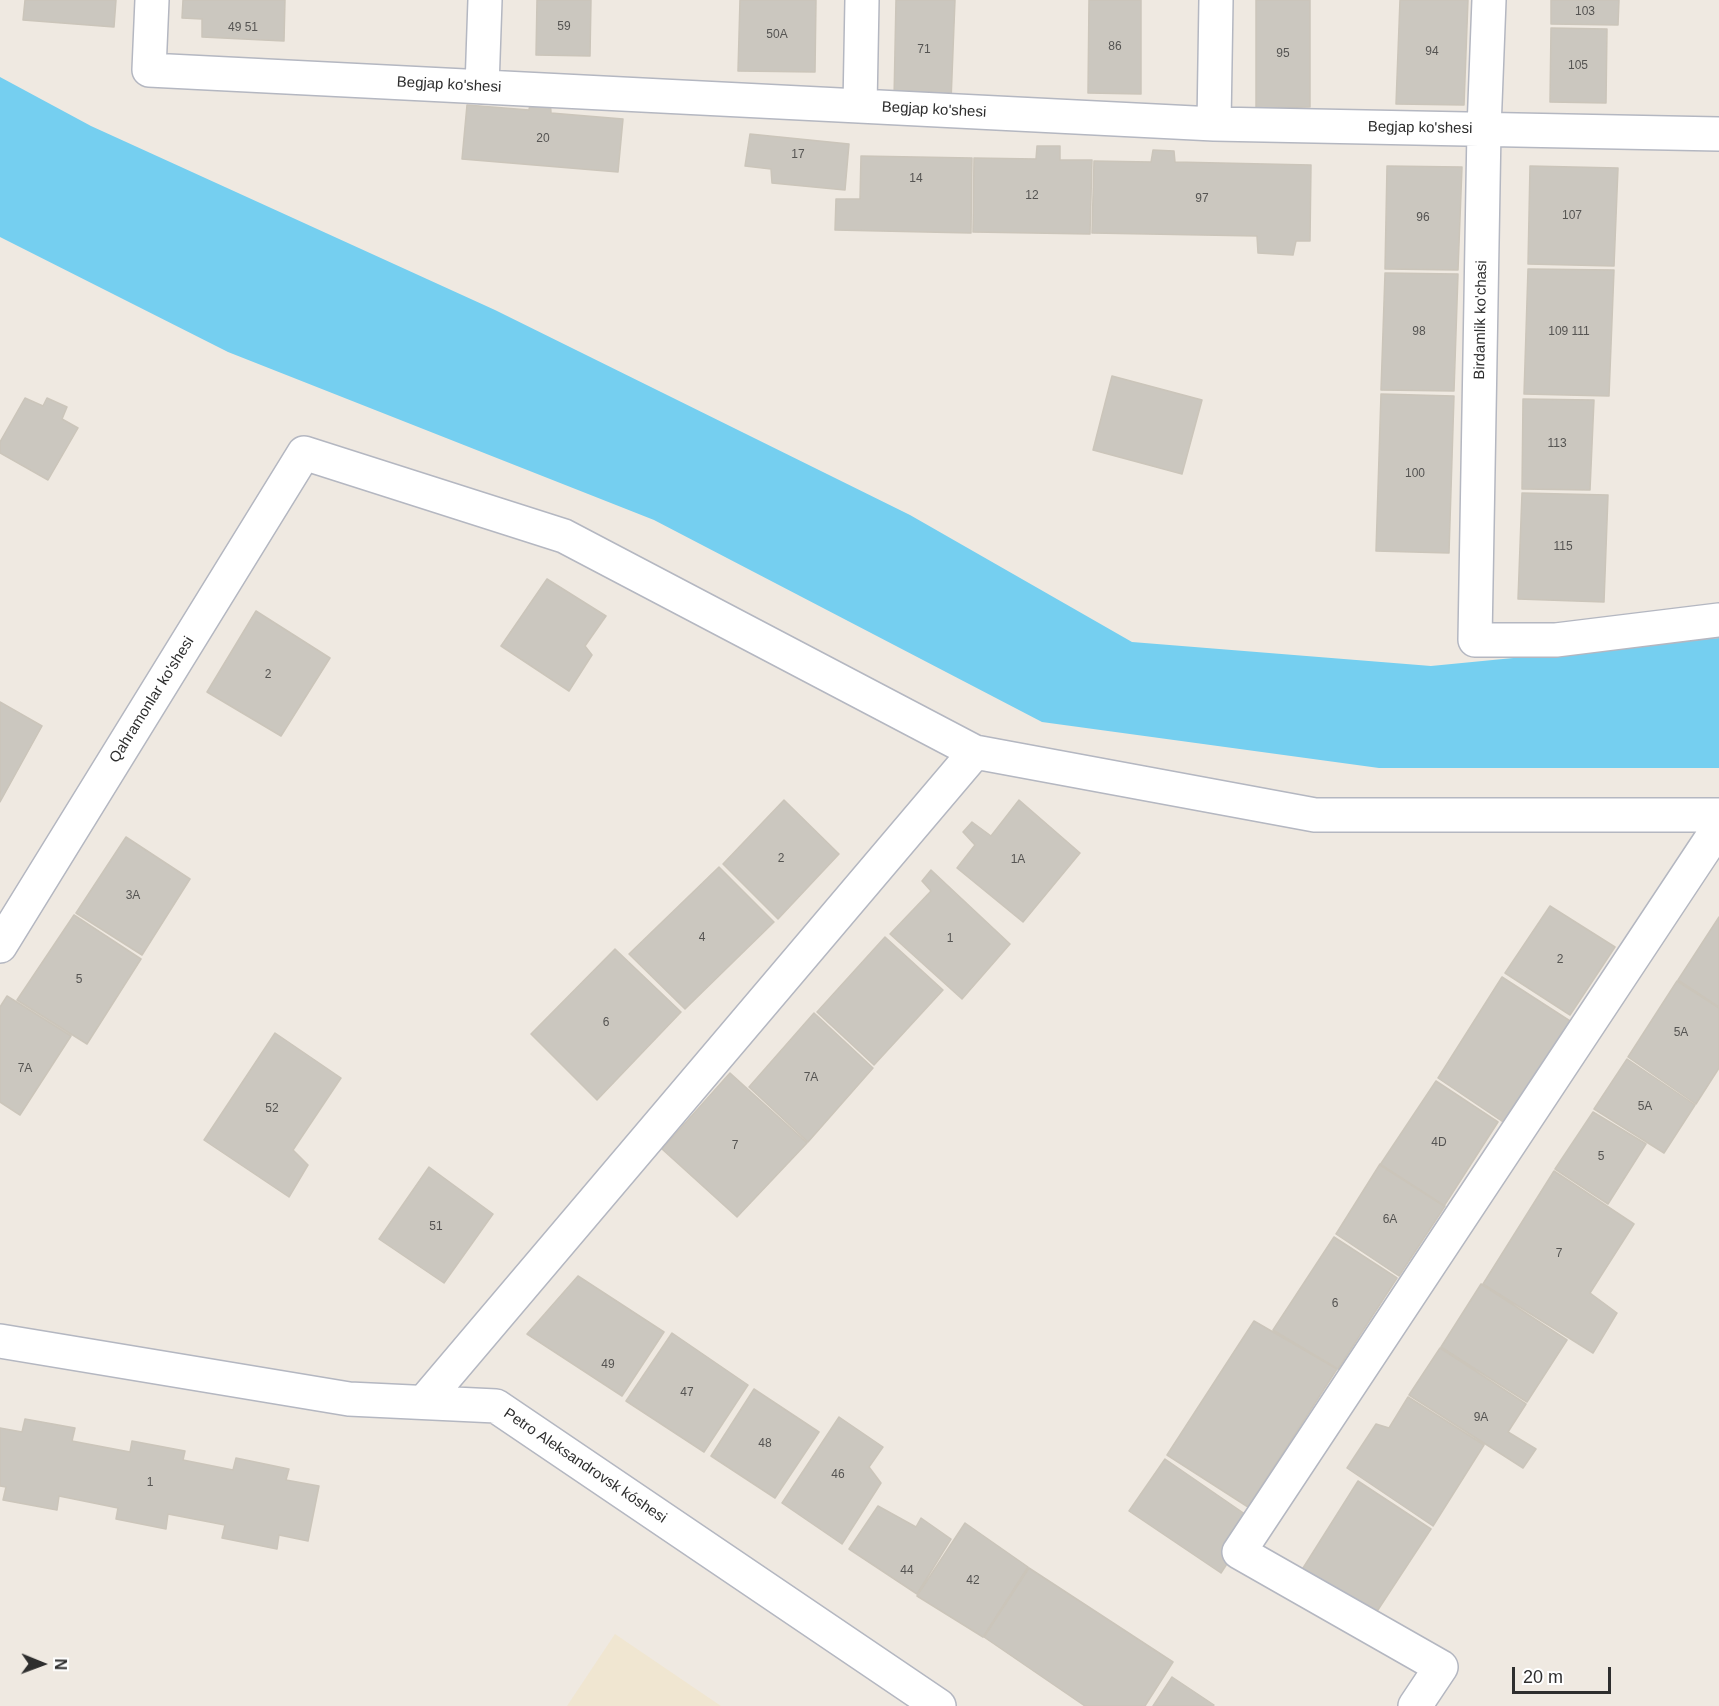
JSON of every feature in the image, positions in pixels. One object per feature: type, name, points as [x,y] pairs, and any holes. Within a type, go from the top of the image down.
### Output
[{"type":"street","name":"Begjap ko'shesi","points":[[152,0],[149,70],[1214,124],[1719,134]]},
{"type":"street","points":[[482,87],[485,0]]},
{"type":"street","points":[[860,106],[862,0]]},
{"type":"street","points":[[1214,124],[1216,0]]},
{"type":"street","name":"Birdamlik ko'chasi","points":[[1490,0],[1484,129],[1475,640],[1556,640],[1719,620]]},
{"type":"street","name":"Qahramonlar ko'shesi","points":[[0,946],[304,453],[564,536],[975,752]]},
{"type":"street","points":[[424,1401],[975,752],[1315,815],[1719,815]]},
{"type":"street","points":[[1415,1706],[1441,1667],[1239,1552],[1719,827]]},
{"type":"street","name":"Petro Aleksandrovsk kóshesi","points":[[0,1341],[349,1399],[496,1406],[939,1706]]},
{"type":"shaded area","points":[[615,1634],[721,1706],[567,1706]]},
{"type":"water","points":[[0,77],[91,126],[495,310],[910,515],[1132,642],[1431,666],[1719,638],[1719,768],[1379,768],[1042,722],[654,520],[228,352],[0,237]]},
{"type":"building","points":[[25,0],[116,0],[114,27],[23,20]]},
{"type":"building","points":[[183,0],[285,0],[284,41],[202,37],[202,19],[182,18]]},
{"type":"building","points":[[537,0],[591,0],[590,56],[536,55]]},
{"type":"building","points":[[740,0],[816,0],[815,72],[738,71]]},
{"type":"building","points":[[896,0],[955,0],[951,101],[894,99]]},
{"type":"building","points":[[1089,0],[1141,0],[1141,94],[1088,93]]},
{"type":"building","points":[[1256,0],[1310,0],[1310,107],[1256,108]]},
{"type":"building","points":[[1400,0],[1468,0],[1464,105],[1396,104]]},
{"type":"building","points":[[1551,0],[1619,0],[1618,25],[1551,24]]},
{"type":"building","points":[[1551,28],[1607,29],[1606,103],[1550,102]]},
{"type":"building","points":[[532,93],[550,95],[551,113],[623,119],[618,172],[462,159],[467,105],[529,110]]},
{"type":"building","points":[[750,134],[849,144],[845,190],[772,183],[771,169],[745,166]]},
{"type":"building","points":[[1037,146],[1060,146],[1060,160],[1092,160],[1090,234],[973,232],[974,158],[1036,159]]},
{"type":"building","points":[[1153,150],[1174,151],[1175,162],[1311,165],[1310,241],[1296,241],[1293,255],[1258,253],[1257,236],[1092,233],[1094,161],[1151,162]]},
{"type":"building","points":[[861,156],[972,158],[971,233],[835,230],[836,199],[860,199]]},
{"type":"building","points":[[1387,166],[1462,167],[1458,270],[1385,269]]},
{"type":"building","points":[[1530,166],[1618,168],[1614,266],[1528,264]]},
{"type":"building","points":[[1528,269],[1614,270],[1609,396],[1524,394]]},
{"type":"building","points":[[1385,273],[1458,274],[1454,391],[1381,390]]},
{"type":"building","points":[[1112,376],[1202,400],[1182,474],[1093,450]]},
{"type":"building","points":[[1381,394],[1454,396],[1449,553],[1376,551]]},
{"type":"building","points":[[25,398],[43,406],[47,398],[67,407],[62,419],[78,428],[48,480],[0,453],[0,442]]},
{"type":"building","points":[[1523,399],[1594,400],[1590,490],[1522,489]]},
{"type":"building","points":[[1522,493],[1608,495],[1604,602],[1518,599]]},
{"type":"building","points":[[547,579],[606,616],[585,646],[592,655],[569,691],[501,646]]},
{"type":"building","points":[[256,611],[330,658],[281,736],[207,692]]},
{"type":"building","points":[[0,702],[42,726],[0,802]]},
{"type":"building","points":[[784,800],[839,854],[778,919],[723,864]]},
{"type":"building","points":[[1019,800],[1080,853],[1023,922],[957,868],[975,845],[963,832],[972,822],[991,836]]},
{"type":"building","points":[[126,837],[190,879],[142,955],[76,913]]},
{"type":"building","points":[[719,867],[774,922],[685,1009],[629,954]]},
{"type":"building","points":[[931,870],[1010,944],[962,999],[890,934],[931,891],[922,881]]},
{"type":"building","points":[[1550,906],[1615,947],[1570,1015],[1505,973]]},
{"type":"building","points":[[74,915],[141,959],[87,1044],[17,1000]]},
{"type":"building","points":[[1719,917],[1719,1007],[1678,980]]},
{"type":"building","points":[[885,937],[943,990],[874,1065],[817,1012]]},
{"type":"building","points":[[615,949],[681,1012],[597,1100],[531,1034]]},
{"type":"building","points":[[1502,977],[1584,1030],[1518,1132],[1438,1078]]},
{"type":"building","points":[[1677,981],[1719,1008],[1719,1068],[1696,1104],[1628,1057]]},
{"type":"building","points":[[7,996],[71,1036],[20,1115],[0,1102],[0,1007]]},
{"type":"building","points":[[814,1013],[873,1068],[808,1142],[749,1087]]},
{"type":"building","points":[[275,1033],[341,1078],[293,1150],[308,1165],[289,1197],[204,1140]]},
{"type":"building","points":[[1627,1059],[1695,1105],[1664,1153],[1594,1109]]},
{"type":"building","points":[[730,1073],[807,1143],[737,1217],[662,1149]]},
{"type":"building","points":[[1436,1081],[1498,1122],[1444,1206],[1380,1165]]},
{"type":"building","points":[[1593,1112],[1646,1144],[1608,1204],[1555,1169]]},
{"type":"building","points":[[1380,1164],[1445,1206],[1399,1276],[1336,1234]]},
{"type":"building","points":[[429,1167],[493,1214],[444,1283],[379,1239]]},
{"type":"building","points":[[1554,1171],[1634,1224],[1590,1293],[1617,1313],[1593,1353],[1483,1284]]},
{"type":"building","points":[[1334,1237],[1397,1278],[1338,1369],[1273,1330]]},
{"type":"building","points":[[578,1276],[664,1332],[622,1396],[527,1334]]},
{"type":"building","points":[[1481,1284],[1567,1340],[1527,1402],[1441,1347]]},
{"type":"building","points":[[1254,1321],[1337,1369],[1248,1507],[1167,1455]]},
{"type":"building","points":[[672,1333],[748,1385],[704,1452],[626,1401]]},
{"type":"building","points":[[1440,1348],[1526,1404],[1508,1432],[1536,1449],[1523,1468],[1409,1395]]},
{"type":"building","points":[[754,1389],[819,1432],[775,1498],[711,1456]]},
{"type":"building","points":[[1408,1397],[1484,1445],[1433,1526],[1347,1468],[1376,1424],[1389,1428]]},
{"type":"building","points":[[839,1417],[883,1447],[869,1467],[881,1483],[842,1544],[782,1503]]},
{"type":"building","points":[[25,1419],[75,1428],[72,1441],[130,1452],[132,1441],[185,1451],[183,1460],[233,1470],[236,1458],[289,1469],[286,1480],[319,1486],[308,1541],[279,1535],[277,1549],[222,1538],[225,1525],[168,1514],[166,1529],[116,1519],[118,1508],[59,1496],[57,1510],[3,1500],[6,1487],[0,1486],[0,1428],[22,1432]]},
{"type":"building","points":[[1165,1459],[1255,1521],[1221,1573],[1129,1511]]},
{"type":"building","points":[[1358,1481],[1431,1529],[1370,1622],[1298,1576]]},
{"type":"building","points":[[878,1506],[916,1527],[921,1518],[951,1539],[917,1594],[849,1549]]},
{"type":"building","points":[[965,1523],[1028,1567],[983,1637],[917,1596]]},
{"type":"building","points":[[1029,1568],[1173,1662],[1145,1706],[1085,1706],[984,1637]]},
{"type":"building","points":[[1172,1677],[1214,1705],[1153,1706]]}]
